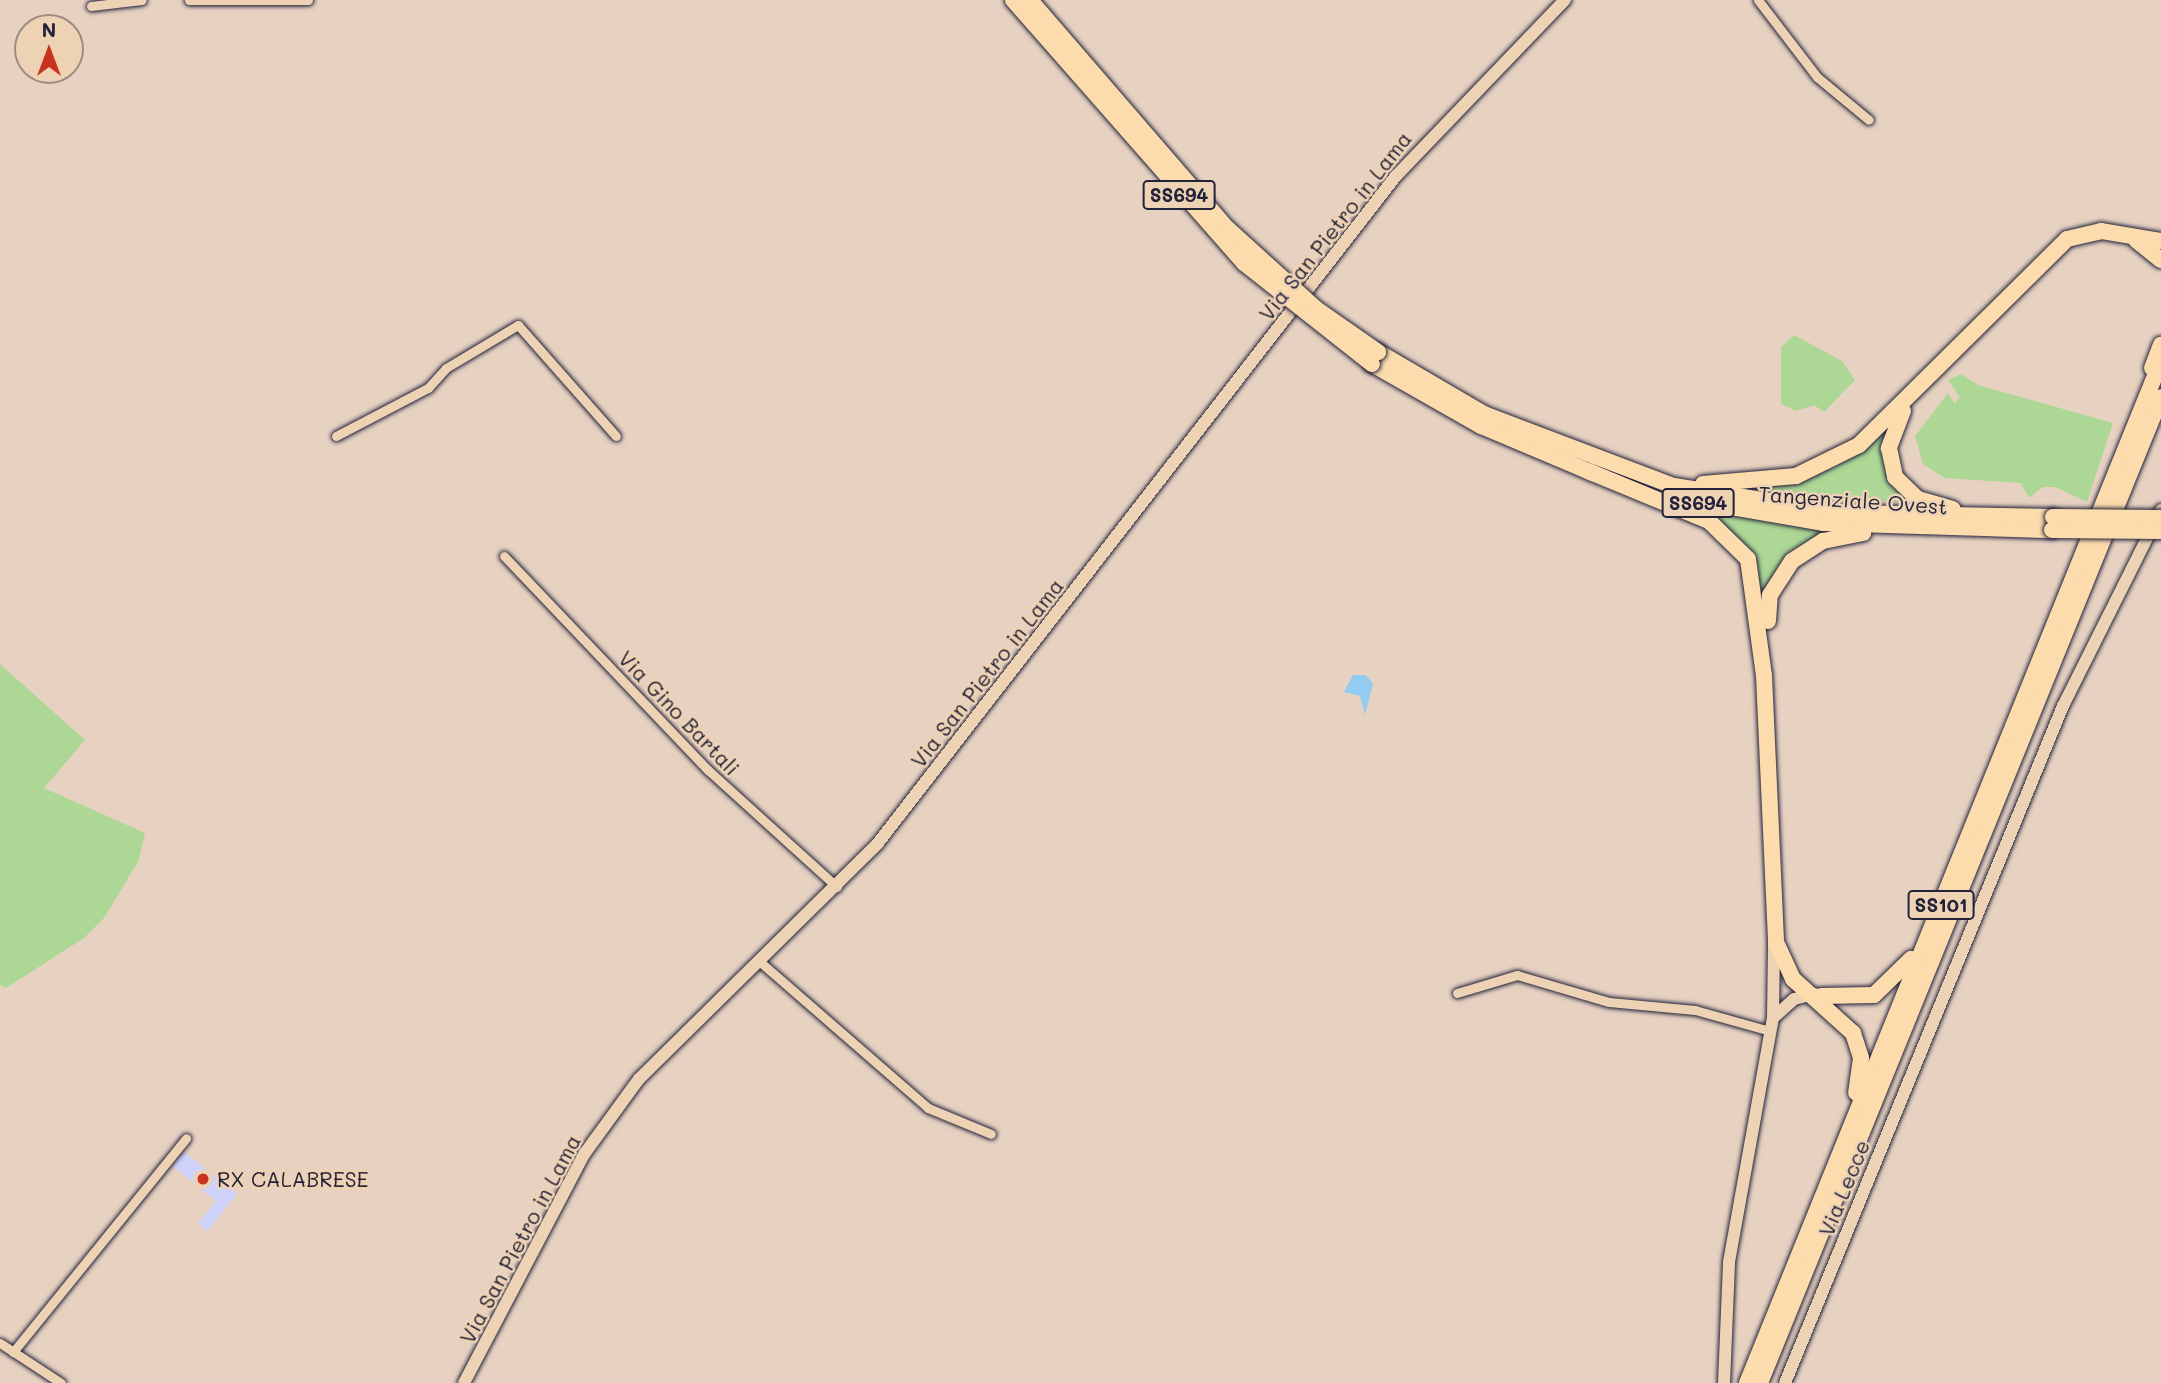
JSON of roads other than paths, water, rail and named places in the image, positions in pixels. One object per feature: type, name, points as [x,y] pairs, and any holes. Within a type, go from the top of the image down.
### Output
[{"type":"highway","name":"Tangenziale Ovest","points":[[1013,0],[1236,254],[1375,358],[1481,426],[1588,471],[1751,514],[1975,529],[2161,518]]},
{"type":"highway","name":"Tangenziale Ovest","points":[[1030,0],[1236,237],[1375,358],[1484,414],[1569,451],[1674,486],[1761,503],[1885,516],[2161,531]]},
{"type":"highway","points":[[1569,451],[1705,484],[1774,482],[1842,456],[1916,392],[2056,246],[2089,232],[2161,241]]},
{"type":"highway","points":[[2128,236],[2161,260]]},
{"type":"highway","points":[[2134,428],[2161,345]]},
{"type":"highway","name":"SS101","points":[[1747,1383],[2161,361]]},
{"type":"highway","points":[[1916,392],[1897,419],[1889,448],[1905,489],[1942,508],[2053,524]]},
{"type":"highway","name":"SS101","points":[[1760,1383],[2161,397]]},
{"type":"highway","points":[[1588,471],[1709,521],[1741,548],[1756,586],[1764,676],[1774,922],[1780,959],[1853,1032],[1861,1072],[1817,1209]]},
{"type":"highway","points":[[1764,676],[1770,595],[1805,550],[1846,534],[1975,529]]},
{"type":"highway","points":[[1814,995],[1862,999],[1889,986],[1913,955],[1966,843]]},
{"type":"main road","name":"Via San Pietro in Lama","points":[[464,1383],[547,1221],[611,1116],[669,1043],[837,887],[917,795],[1395,176],[1565,0]]},
{"type":"main road","name":"Via Lecce","points":[[1785,1383],[2063,706],[2161,510]]},
{"type":"main road","points":[[1724,1383],[1729,1262],[1771,1025],[1774,922]]},
{"type":"main road","points":[[1771,1025],[1794,999],[1814,995]]},
{"type":"street","points":[[92,3],[142,0]]},
{"type":"street","points":[[189,0],[308,0]]},
{"type":"street","points":[[1758,0],[1817,77],[1869,120]]},
{"type":"street","points":[[336,436],[428,388],[446,368],[518,326],[617,436]]},
{"type":"street","name":"Via Gino Bartali","points":[[504,556],[708,770],[837,887]]},
{"type":"street","points":[[758,960],[928,1108],[991,1134]]},
{"type":"street","points":[[1457,993],[1517,975],[1609,1002],[1695,1010],[1771,1025]]},
{"type":"street","points":[[13,1352],[186,1138]]},
{"type":"street","points":[[0,1343],[61,1383]]},
{"type":"water","points":[[1353,675],[1366,675],[1373,684],[1365,715],[1360,696],[1344,692]]},
{"type":"place","name":"RX CALABRESE","points":[[203,1179]]}]
